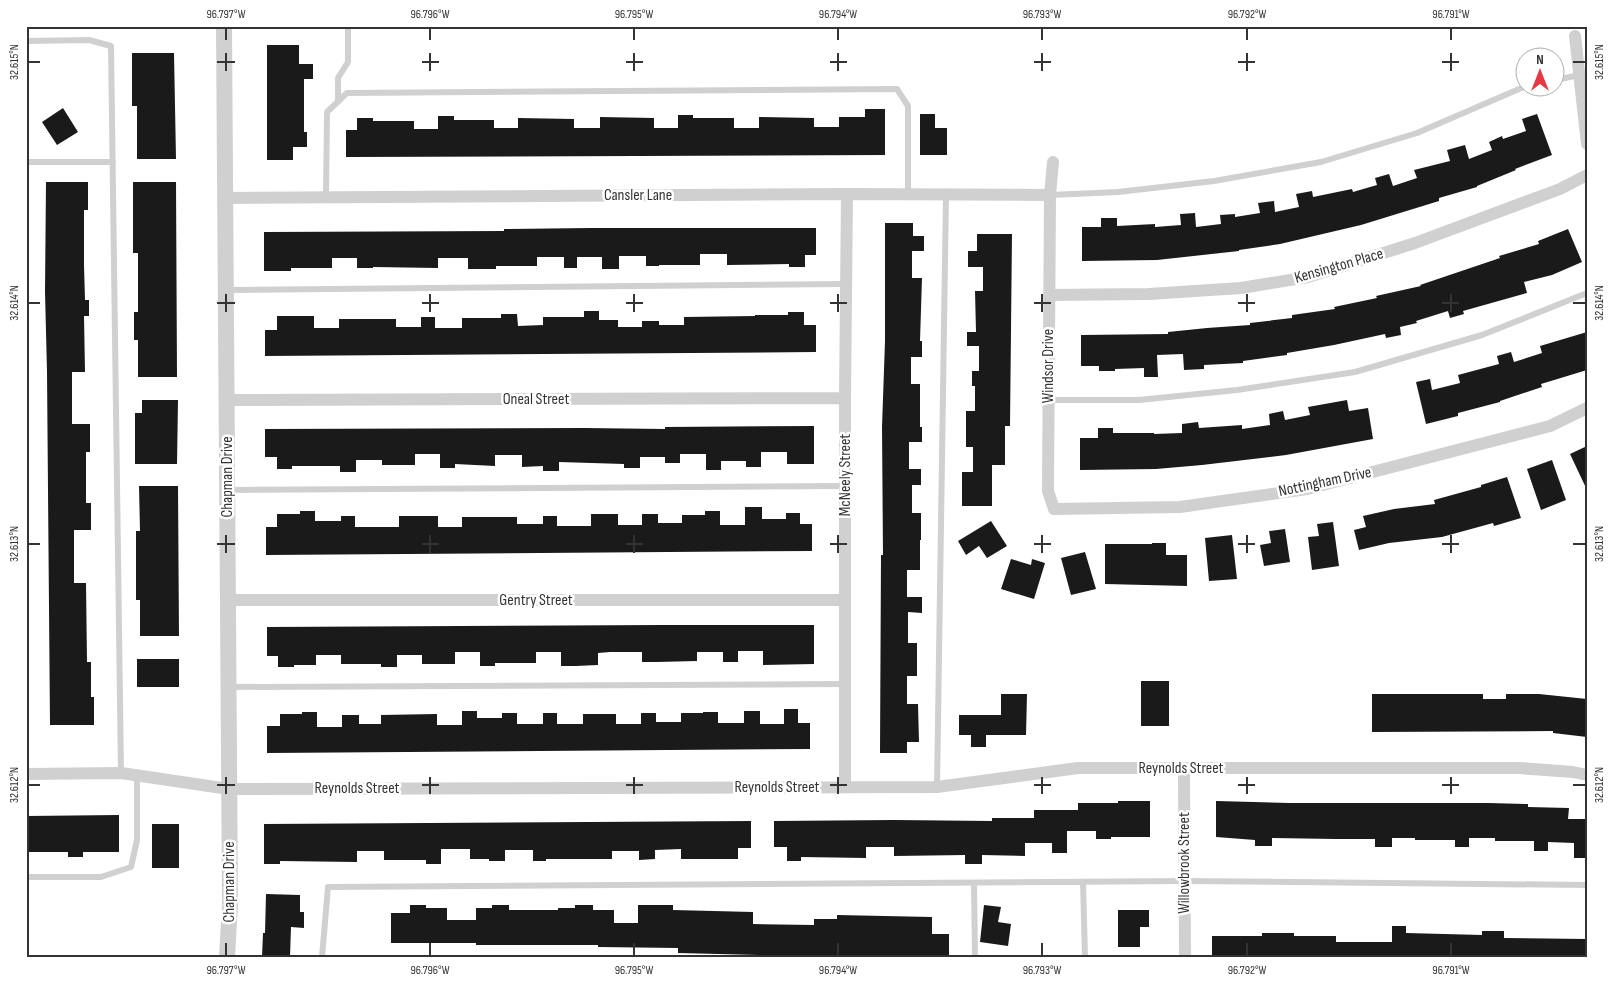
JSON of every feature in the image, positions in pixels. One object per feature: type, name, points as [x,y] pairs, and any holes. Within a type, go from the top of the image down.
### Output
[{"type":"street","name":"Chapman Drive","points":[[224,26],[230,904],[228,957]]},
{"type":"street","points":[[1575,36],[1587,144]]},
{"type":"street","name":"Windsor Drive","points":[[1053,162],[1050,195],[1048,491],[1054,509]]},
{"type":"street","name":"Kensington Place","points":[[1049,295],[1149,294],[1241,288],[1308,277],[1415,243],[1587,176]]},
{"type":"street","name":"Cansler Lane","points":[[225,198],[847,194],[1050,195]]},
{"type":"street","name":"McNeely Street","points":[[845,786],[847,194]]},
{"type":"street","name":"Oneal Street","points":[[226,400],[845,398]]},
{"type":"street","name":"Nottingham Drive","points":[[1054,509],[1180,507],[1307,488],[1550,426],[1587,408]]},
{"type":"street","name":"Gentry Street","points":[[228,600],[845,600]]},
{"type":"street","name":"Reynolds Street","points":[[26,774],[121,773],[229,789],[937,787],[1078,768],[1519,768],[1574,772],[1587,775]]},
{"type":"street","name":"Willowbrook Street","points":[[1184,768],[1185,957]]},
{"type":"lane","points":[[338,102],[338,78],[348,62],[348,26]]},
{"type":"lane","points":[[26,41],[90,40],[111,46],[121,773]]},
{"type":"lane","points":[[1566,78],[1579,76]]},
{"type":"lane","points":[[326,197],[327,112],[347,93],[897,90],[908,106],[908,194]]},
{"type":"lane","points":[[1050,195],[1118,192],[1214,181],[1321,162],[1417,133],[1516,90]]},
{"type":"lane","points":[[26,162],[113,162]]},
{"type":"lane","points":[[937,787],[946,195]]},
{"type":"lane","points":[[226,290],[846,284]]},
{"type":"lane","points":[[1048,400],[1139,400],[1237,390],[1355,372],[1482,335],[1587,293]]},
{"type":"lane","points":[[227,490],[845,486]]},
{"type":"lane","points":[[228,687],[845,684]]},
{"type":"lane","points":[[26,877],[101,877],[131,867],[137,840],[137,776]]},
{"type":"lane","points":[[322,957],[328,887],[1184,881],[1587,885]]},
{"type":"lane","points":[[1083,882],[1084,957]]},
{"type":"lane","points":[[974,883],[975,957]]},
{"type":"building","points":[[267,45],[299,45],[299,64],[313,64],[313,79],[304,79],[304,132],[307,132],[307,147],[293,147],[293,160],[267,160]]},
{"type":"building","points":[[132,53],[174,53],[176,159],[137,159],[137,106],[132,106]]},
{"type":"building","points":[[63,108],[78,132],[57,145],[42,122]]},
{"type":"building","points":[[865,109],[885,109],[885,155],[346,157],[346,130],[357,130],[357,118],[373,118],[373,121],[414,121],[414,129],[438,129],[438,116],[454,116],[454,120],[494,120],[494,128],[518,128],[518,118],[574,119],[574,128],[600,128],[600,117],[654,118],[654,128],[678,128],[678,115],[693,115],[693,118],[734,118],[734,128],[759,128],[759,117],[814,118],[814,127],[839,127],[839,117],[865,117]]},
{"type":"building","points":[[920,114],[935,114],[935,128],[947,128],[947,155],[920,155]]},
{"type":"building","points":[[1537,114],[1552,155],[1515,169],[1477,187],[1439,198],[1439,201],[1361,225],[1280,244],[1239,251],[1157,260],[1082,261],[1082,227],[1101,227],[1101,218],[1117,218],[1117,226],[1155,224],[1155,227],[1181,225],[1180,214],[1195,213],[1196,227],[1221,224],[1220,215],[1235,214],[1235,217],[1260,213],[1258,203],[1274,201],[1275,212],[1299,207],[1296,194],[1312,191],[1313,197],[1352,189],[1353,192],[1377,185],[1375,178],[1389,174],[1393,186],[1417,178],[1414,170],[1450,161],[1447,150],[1465,145],[1469,159],[1492,150],[1489,142],[1502,136],[1503,139],[1526,131],[1522,119]]},
{"type":"building","points":[[46,182],[88,182],[88,210],[84,210],[84,265],[85,300],[89,300],[89,316],[84,316],[85,372],[72,372],[72,424],[90,424],[90,452],[86,452],[86,503],[91,503],[91,530],[74,530],[74,583],[86,583],[87,662],[91,662],[91,697],[94,697],[94,725],[50,725],[45,292]]},
{"type":"building","points":[[133,182],[176,182],[177,377],[138,377],[138,340],[134,340],[134,312],[138,312],[138,253],[133,253]]},
{"type":"building","points":[[885,223],[913,223],[913,236],[924,236],[924,251],[912,251],[912,278],[922,278],[920,341],[922,341],[922,357],[911,357],[911,384],[920,384],[922,442],[909,442],[909,469],[921,469],[921,485],[912,485],[912,513],[921,513],[920,570],[907,570],[907,597],[922,597],[922,613],[908,612],[908,643],[917,643],[917,676],[907,676],[907,704],[918,704],[919,742],[907,742],[907,753],[880,753]]},
{"type":"building","points":[[816,228],[816,255],[805,255],[805,267],[789,267],[789,264],[727,265],[727,254],[700,254],[700,265],[646,266],[646,256],[619,256],[619,269],[602,269],[602,257],[577,257],[577,268],[564,268],[564,257],[537,257],[537,266],[496,266],[496,269],[468,269],[468,258],[438,258],[438,268],[357,268],[357,258],[332,258],[332,268],[291,268],[291,271],[264,271],[264,232],[504,231],[504,229]]},
{"type":"building","points":[[1568,229],[1582,262],[1552,275],[1524,282],[1527,293],[1463,311],[1464,314],[1450,318],[1448,311],[1416,321],[1417,323],[1400,327],[1401,335],[1386,338],[1385,334],[1287,353],[1287,355],[1243,361],[1243,363],[1204,365],[1204,369],[1184,370],[1183,354],[1157,355],[1158,377],[1144,377],[1144,368],[1099,371],[1099,366],[1081,366],[1081,335],[1168,334],[1168,332],[1250,325],[1250,323],[1292,318],[1292,315],[1335,309],[1334,307],[1421,286],[1500,258],[1499,256],[1539,244],[1538,241]]},
{"type":"building","points":[[977,234],[1012,234],[1010,426],[1005,426],[1005,465],[992,465],[992,506],[962,506],[962,472],[973,472],[973,447],[966,447],[966,411],[975,411],[975,386],[972,386],[972,371],[979,371],[979,346],[967,346],[967,332],[976,332],[975,291],[983,291],[983,267],[968,267],[968,251],[977,251]]},
{"type":"building","points":[[584,311],[599,311],[599,320],[618,320],[618,327],[642,327],[642,321],[659,321],[659,325],[684,325],[684,317],[788,315],[788,312],[804,312],[804,325],[816,325],[816,352],[265,356],[265,330],[277,330],[277,316],[314,316],[314,328],[339,328],[339,319],[396,319],[396,327],[421,327],[421,317],[435,317],[435,328],[462,328],[462,318],[501,318],[501,314],[517,314],[518,326],[543,325],[543,317],[584,317]]},
{"type":"building","points":[[1587,332],[1587,370],[1541,384],[1542,387],[1500,402],[1426,424],[1416,382],[1430,379],[1432,390],[1460,383],[1458,375],[1499,364],[1497,356],[1511,352],[1514,362],[1542,353],[1540,346]]},
{"type":"building","points":[[142,400],[178,400],[177,464],[135,464],[135,413],[142,413]]},
{"type":"building","points":[[1347,400],[1349,411],[1368,408],[1373,439],[1286,455],[1202,465],[1156,469],[1080,470],[1080,438],[1098,438],[1098,428],[1113,428],[1113,433],[1182,433],[1182,424],[1198,422],[1199,428],[1242,425],[1242,429],[1270,425],[1269,414],[1283,411],[1285,420],[1310,415],[1308,407]]},
{"type":"building","points":[[814,426],[814,464],[787,464],[787,452],[761,452],[761,467],[746,467],[746,461],[721,461],[721,470],[706,470],[706,454],[680,454],[680,463],[665,463],[665,457],[640,457],[640,468],[624,468],[624,464],[559,462],[559,471],[543,471],[543,466],[522,467],[522,455],[495,455],[495,466],[455,464],[455,468],[440,468],[440,454],[415,454],[415,465],[382,465],[382,460],[356,460],[356,472],[340,472],[340,466],[292,466],[292,469],[277,469],[277,457],[265,457],[265,429],[665,429],[665,427]]},
{"type":"building","points":[[1587,446],[1587,490],[1570,454]]},
{"type":"building","points":[[1552,460],[1566,500],[1541,510],[1527,469]]},
{"type":"building","points":[[1507,477],[1521,518],[1494,526],[1493,523],[1442,537],[1389,543],[1359,550],[1354,530],[1366,527],[1363,516],[1394,509],[1435,504],[1434,500],[1481,487],[1481,485]]},
{"type":"building","points":[[139,486],[178,486],[179,636],[140,636],[140,600],[136,600],[136,531],[140,531]]},
{"type":"building","points":[[745,507],[762,507],[762,519],[786,519],[786,513],[800,513],[800,524],[812,524],[812,551],[266,555],[266,527],[277,527],[277,514],[300,514],[300,511],[315,511],[315,521],[341,521],[341,516],[355,516],[355,527],[399,527],[399,516],[438,516],[438,527],[462,527],[462,517],[517,517],[517,524],[543,524],[543,516],[557,516],[557,526],[591,526],[591,514],[618,514],[618,525],[642,525],[642,514],[658,514],[658,523],[682,523],[682,515],[705,515],[705,511],[720,511],[720,525],[745,525]]},
{"type":"building","points":[[991,521],[1007,546],[987,558],[979,546],[966,555],[958,541]]},
{"type":"building","points":[[1333,522],[1339,566],[1312,570],[1308,537],[1319,536],[1317,524]]},
{"type":"building","points":[[1285,529],[1290,562],[1264,566],[1260,545],[1271,543],[1269,531]]},
{"type":"building","points":[[1232,535],[1237,579],[1209,581],[1205,538]]},
{"type":"building","points":[[1166,543],[1166,555],[1187,555],[1187,586],[1105,584],[1105,544]]},
{"type":"building","points":[[1085,552],[1096,589],[1071,595],[1061,558]]},
{"type":"building","points":[[1011,559],[1031,565],[1032,559],[1045,563],[1034,599],[1001,589]]},
{"type":"building","points":[[814,625],[814,664],[763,665],[763,651],[738,651],[738,662],[723,662],[723,652],[697,652],[697,661],[642,662],[642,652],[610,652],[598,653],[598,665],[576,666],[561,666],[561,652],[536,652],[536,663],[495,663],[495,666],[480,666],[480,652],[455,652],[455,664],[422,664],[422,655],[397,655],[397,667],[381,667],[381,664],[341,664],[341,655],[316,655],[316,665],[278,667],[278,656],[267,656],[267,627]]},
{"type":"building","points":[[137,659],[179,659],[179,687],[137,687]]},
{"type":"building","points":[[1141,681],[1169,681],[1169,726],[1141,726]]},
{"type":"building","points":[[1001,694],[1027,694],[1026,735],[986,735],[986,747],[971,747],[971,735],[959,735],[959,715],[1001,715]]},
{"type":"building","points":[[1372,694],[1483,694],[1483,699],[1506,699],[1506,694],[1539,694],[1587,699],[1587,737],[1553,733],[1553,731],[1372,732]]},
{"type":"building","points":[[784,709],[798,709],[798,723],[810,723],[810,749],[267,753],[267,726],[280,726],[280,714],[302,714],[302,712],[317,712],[317,727],[342,727],[342,715],[359,715],[359,724],[381,724],[381,715],[437,714],[437,725],[462,725],[462,711],[477,711],[477,718],[502,718],[502,713],[517,713],[517,724],[543,724],[543,713],[557,713],[557,724],[583,724],[583,714],[616,714],[616,724],[641,724],[641,713],[656,713],[656,722],[681,722],[681,713],[718,712],[718,723],[744,723],[744,711],[760,711],[760,724],[784,724]]},
{"type":"building","points":[[1118,801],[1150,801],[1150,837],[1096,839],[1096,831],[1067,831],[1067,853],[1052,853],[1052,843],[1025,843],[1025,856],[982,855],[982,864],[965,864],[965,855],[894,856],[894,847],[866,847],[866,858],[801,857],[801,861],[787,861],[787,847],[774,847],[774,821],[992,821],[992,818],[1034,818],[1034,810],[1078,810],[1078,803],[1118,803]]},
{"type":"building","points":[[1216,801],[1488,803],[1528,804],[1528,807],[1569,808],[1568,819],[1587,819],[1587,858],[1574,858],[1574,843],[1548,842],[1548,851],[1534,851],[1534,841],[1495,841],[1495,838],[1469,838],[1469,847],[1455,847],[1455,840],[1415,840],[1415,838],[1392,838],[1392,847],[1375,847],[1375,839],[1272,838],[1272,846],[1255,846],[1255,840],[1216,837]]},
{"type":"building","points":[[119,815],[119,852],[83,852],[83,857],[68,857],[68,852],[26,852],[26,816]]},
{"type":"building","points":[[751,821],[751,848],[738,848],[738,859],[681,859],[681,849],[655,850],[655,859],[639,860],[639,851],[612,851],[612,859],[546,859],[546,861],[533,861],[533,850],[505,850],[505,861],[489,861],[489,859],[470,859],[470,849],[441,849],[441,864],[426,864],[426,860],[384,860],[384,851],[357,851],[357,862],[280,861],[280,864],[264,864],[264,824]]},
{"type":"building","points":[[152,824],[179,824],[179,868],[152,868]]},
{"type":"building","points":[[266,894],[300,895],[300,912],[304,912],[304,928],[291,927],[290,957],[262,957]]},
{"type":"building","points":[[410,905],[426,905],[426,908],[447,908],[447,920],[476,920],[476,908],[492,908],[492,905],[509,905],[509,910],[558,910],[558,908],[575,908],[575,905],[593,905],[593,910],[614,910],[614,923],[638,923],[638,905],[673,905],[673,910],[753,912],[753,924],[814,925],[814,919],[837,919],[837,915],[932,917],[932,934],[949,934],[949,957],[758,957],[758,955],[678,953],[678,948],[598,947],[598,945],[391,943],[391,913],[410,913]]},
{"type":"building","points":[[984,905],[1001,907],[998,922],[1011,924],[1008,946],[980,942]]},
{"type":"building","points":[[1118,910],[1149,910],[1149,927],[1140,927],[1140,947],[1118,947]]},
{"type":"building","points":[[1392,926],[1406,926],[1406,933],[1482,935],[1482,931],[1504,931],[1504,938],[1587,939],[1587,957],[1303,957],[1303,955],[1212,957],[1212,936],[1262,936],[1262,933],[1294,933],[1294,936],[1336,936],[1336,942],[1392,942]]}]
